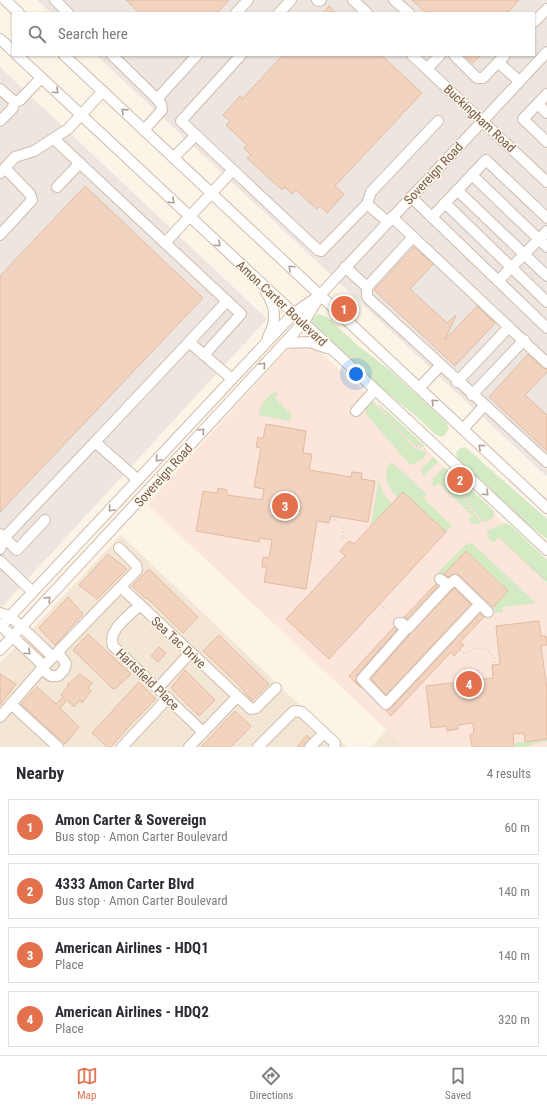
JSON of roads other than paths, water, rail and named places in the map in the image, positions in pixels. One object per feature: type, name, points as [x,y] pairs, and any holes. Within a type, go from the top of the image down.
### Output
[{"type":"street","points":[[5,0],[18,12]]},
{"type":"street","points":[[55,0],[67,12]]},
{"type":"street","points":[[237,12],[248,0]]},
{"type":"street","points":[[280,12],[291,0]]},
{"type":"street","points":[[353,0],[366,12]]},
{"type":"street","points":[[394,0],[408,12]]},
{"type":"street","points":[[535,21],[547,9]]},
{"type":"street","points":[[0,39],[12,50]]},
{"type":"street","name":"Amon Carter Boulevard","points":[[19,56],[189,217],[547,550]]},
{"type":"street","points":[[65,56],[546,506]]},
{"type":"street","points":[[113,56],[161,104],[162,110],[144,130]]},
{"type":"street","points":[[157,99],[196,56]]},
{"type":"street","points":[[240,56],[181,121],[318,250],[321,251],[367,204],[371,192],[438,121]]},
{"type":"street","name":"Buckingham Road","points":[[413,56],[547,182]]},
{"type":"street","points":[[427,69],[439,56]]},
{"type":"street","points":[[455,56],[477,78],[483,78],[502,59],[519,82]]},
{"type":"street","name":"Sovereign Road","points":[[0,650],[285,343],[303,323],[320,295],[482,120],[545,58]]},
{"type":"street","points":[[0,121],[12,109],[15,102],[20,100],[41,78]]},
{"type":"street","points":[[0,89],[15,102]]},
{"type":"street","points":[[0,235],[32,200],[30,194],[3,170],[15,157],[34,151],[68,129],[80,114],[103,91]]},
{"type":"street","points":[[547,94],[523,119],[547,142]]},
{"type":"street","points":[[538,104],[547,113]]},
{"type":"street","points":[[173,158],[196,135]]},
{"type":"street","points":[[54,138],[241,314],[204,354]]},
{"type":"street","points":[[432,217],[486,160],[547,218]]},
{"type":"street","points":[[56,187],[80,163]]},
{"type":"street","points":[[165,243],[233,170]]},
{"type":"street","points":[[472,175],[547,246]]},
{"type":"street","points":[[457,190],[547,276]]},
{"type":"street","points":[[411,197],[547,328]]},
{"type":"street","points":[[444,203],[547,302]]},
{"type":"street","points":[[367,204],[414,237],[547,363]]},
{"type":"street","points":[[498,281],[547,230]]},
{"type":"street","points":[[414,237],[367,287],[367,297],[440,366],[547,462]]},
{"type":"street","points":[[346,267],[367,287]]},
{"type":"street","points":[[251,358],[273,329],[275,317],[270,297],[261,284]]},
{"type":"street","name":"Sovereign Road","points":[[0,626],[5,615],[33,592],[293,314],[320,295]]},
{"type":"street","points":[[0,549],[2,536],[94,442],[227,301]]},
{"type":"street","points":[[458,382],[509,327]]},
{"type":"street","points":[[472,395],[524,340]]},
{"type":"street","points":[[189,342],[232,379]]},
{"type":"street","points":[[285,343],[310,342],[335,353]]},
{"type":"street","points":[[419,388],[440,366]]},
{"type":"street","points":[[356,411],[375,390]]},
{"type":"street","points":[[463,429],[484,406]]},
{"type":"street","points":[[94,442],[138,480]]},
{"type":"street","points":[[2,536],[17,550],[45,520]]},
{"type":"street","points":[[0,717],[42,668],[122,587],[138,567],[119,548]]},
{"type":"street","points":[[0,561],[33,592]]},
{"type":"street","points":[[480,604],[386,704],[362,679],[406,629],[398,620],[408,628],[444,582],[455,580],[480,604],[488,612]]},
{"type":"street","name":"Sea Tac Drive","points":[[122,587],[236,697],[251,709],[254,710],[276,688]]},
{"type":"street","name":"Hartsfield Place","points":[[140,605],[116,629],[113,634],[112,642],[114,646],[203,732]]},
{"type":"street","points":[[0,626],[51,676],[58,676],[64,670],[66,664],[56,654],[5,615]]},
{"type":"street","points":[[158,688],[190,653]]},
{"type":"street","points":[[189,747],[236,697]]},
{"type":"street","points":[[122,747],[168,698]]},
{"type":"street","points":[[11,704],[58,747]]},
{"type":"street","points":[[260,747],[294,711],[302,712],[335,743],[334,747]]},
{"type":"street","points":[[310,747],[324,733]]},
{"type":"place","name":"Amon Carter & Sovereign","points":[[344,309]]},
{"type":"place","name":"4333 Amon Carter Blvd","points":[[460,480]]},
{"type":"place","name":"American Airlines - HDQ1","points":[[285,506]]},
{"type":"place","name":"American Airlines - HDQ2","points":[[469,684]]}]
